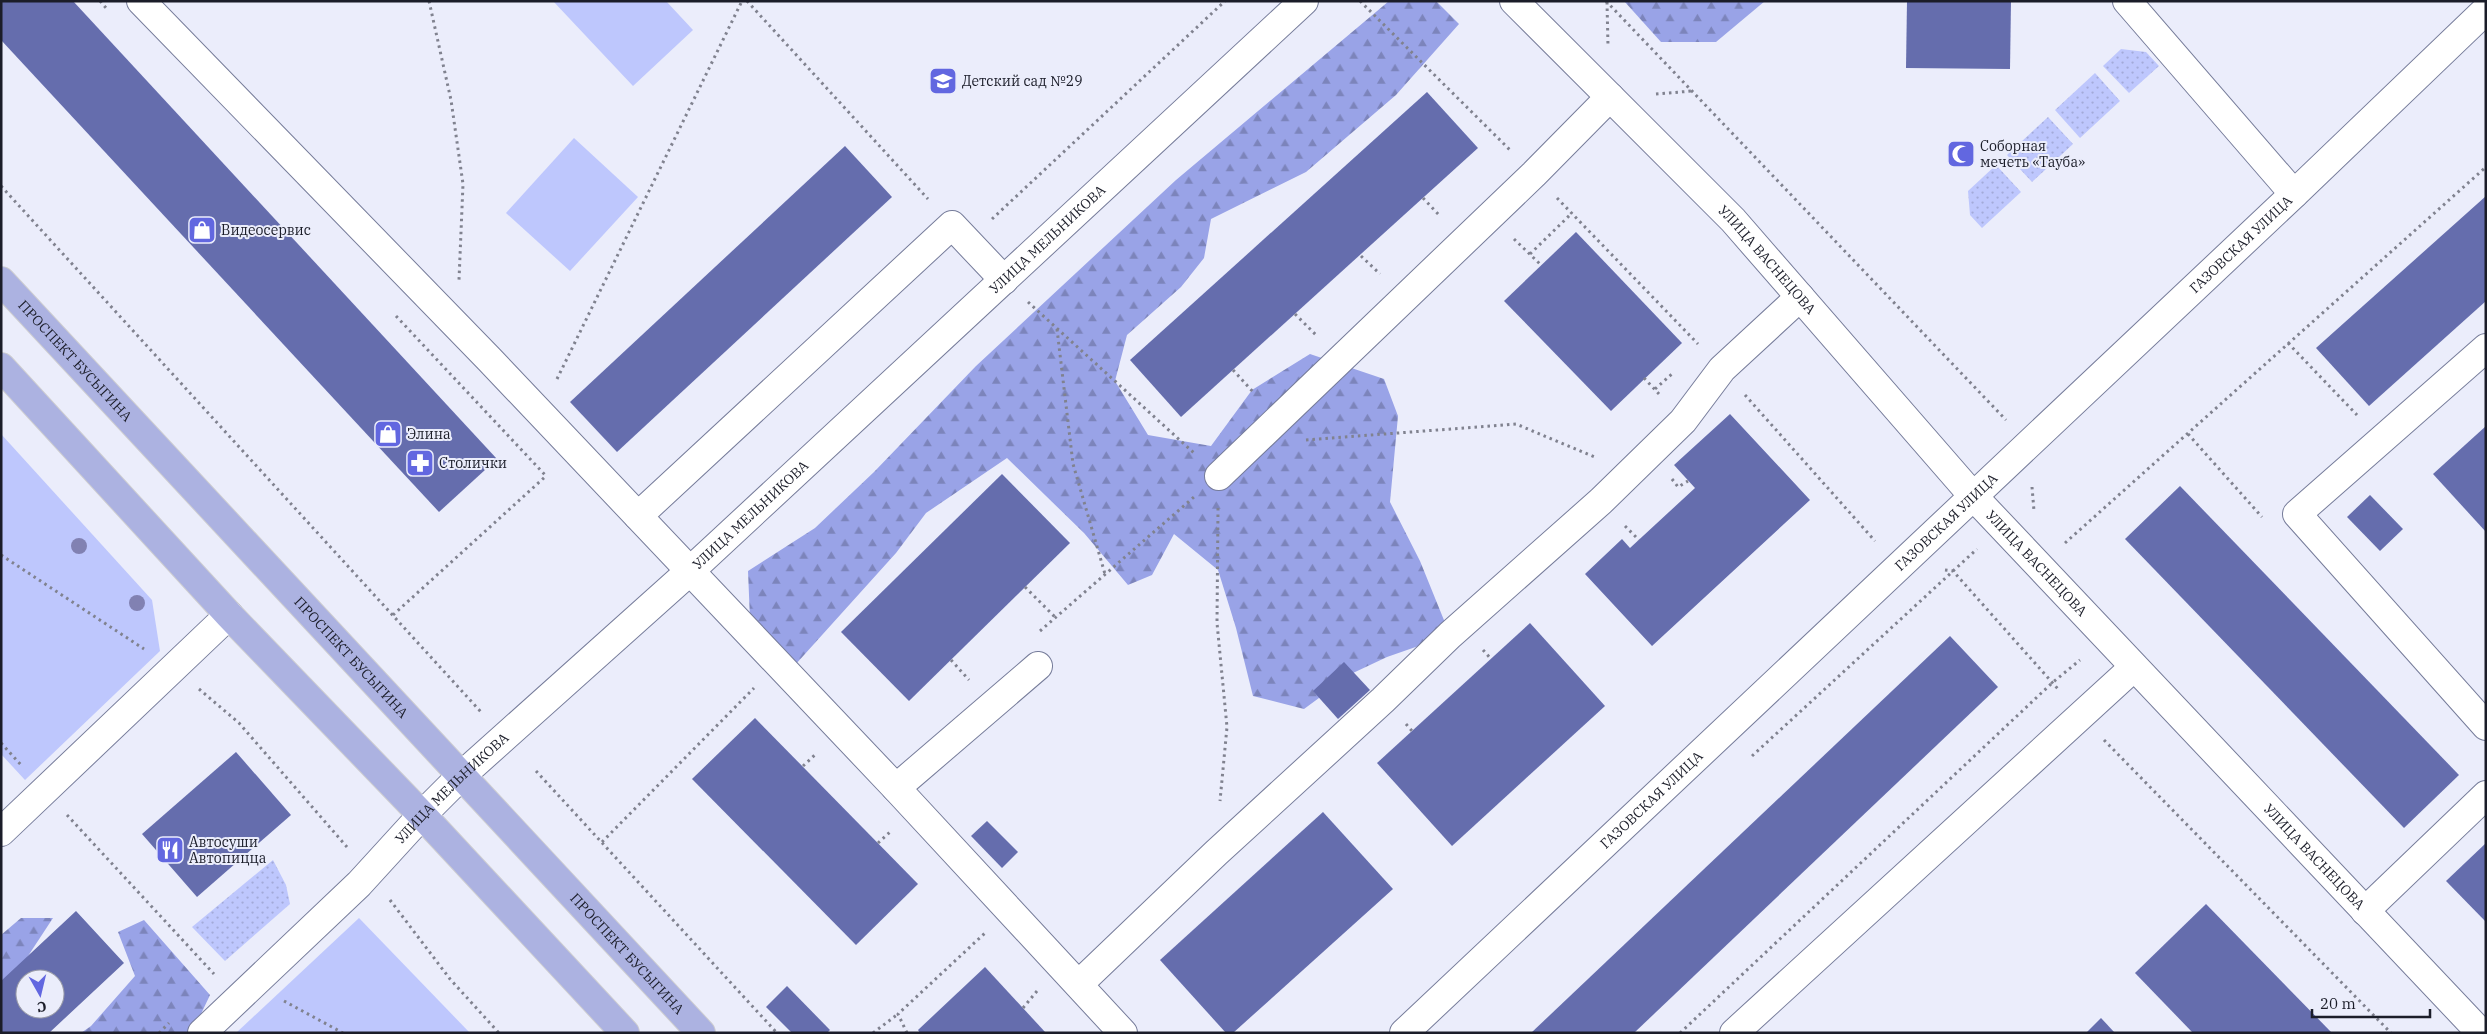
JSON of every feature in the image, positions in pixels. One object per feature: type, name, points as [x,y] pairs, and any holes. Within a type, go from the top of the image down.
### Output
[{"type":"main road","name":"ПРОСПЕКТ БУСЫГИНА","points":[[1,281],[701,1033]]},
{"type":"main road","points":[[1,367],[229,615],[422,815],[625,1033]]},
{"type":"street","name":"УЛИЦА МЕЛЬНИКОВА","points":[[202,1033],[375,879],[422,815],[461,776],[690,571],[1304,1]]},
{"type":"street","name":"УЛИЦА ВАСНЕЦОВА","points":[[1514,1],[1733,220],[1974,497],[2481,1033]]},
{"type":"street","points":[[2127,1],[2294,194]]},
{"type":"street","points":[[151,5],[896,788],[1124,1033]]},
{"type":"street","name":"ГАЗОВСКАЯ УЛИЦА","points":[[1404,1033],[2484,14]]},
{"type":"street","points":[[1219,476],[1534,174],[1610,97]]},
{"type":"street","points":[[638,516],[960,234],[1004,280]]},
{"type":"street","points":[[1080,984],[1216,853],[1383,700],[1450,635],[1601,502],[1683,421],[1722,369],[1800,297]]},
{"type":"street","points":[[2486,348],[2297,514],[2486,726]]},
{"type":"street","points":[[1,832],[229,615]]},
{"type":"street","points":[[896,788],[1038,666]]},
{"type":"street","points":[[1734,1033],[2134,667]]},
{"type":"street","points":[[2366,911],[2486,795]]},
{"type":"path","points":[[429,1],[451,100],[463,184],[458,326]]},
{"type":"path","points":[[540,414],[742,1]]},
{"type":"path","points":[[747,1],[960,234],[1225,1]]},
{"type":"path","points":[[1360,1],[1534,174],[1722,369],[1898,567]]},
{"type":"path","points":[[1606,1],[2029,444],[2035,516]]},
{"type":"path","points":[[2039,566],[2486,167]]},
{"type":"path","points":[[1,186],[484,714]]},
{"type":"path","points":[[1530,254],[1572,213]]},
{"type":"path","points":[[1004,280],[1219,476],[1217,623],[1227,727],[1216,853]]},
{"type":"path","points":[[1057,328],[1073,464],[1105,574]]},
{"type":"path","points":[[2288,343],[2381,440]]},
{"type":"path","points":[[1250,445],[1516,424],[1631,472]]},
{"type":"path","points":[[393,615],[574,450]]},
{"type":"path","points":[[1034,636],[1219,476]]},
{"type":"path","points":[[1,556],[173,668],[240,723],[375,879],[450,979],[499,1033]]},
{"type":"path","points":[[1953,570],[2081,716],[2391,1033]]},
{"type":"path","points":[[1026,587],[1055,617]]},
{"type":"path","points":[[951,660],[976,686]]},
{"type":"path","points":[[602,842],[761,681]]},
{"type":"path","points":[[1680,1033],[2052,683]]},
{"type":"path","points":[[803,766],[823,747]]},
{"type":"path","points":[[536,771],[777,1033]]},
{"type":"path","points":[[44,791],[218,978]]},
{"type":"path","points":[[878,843],[896,827]]},
{"type":"path","points":[[872,1033],[898,1014],[989,929]]},
{"type":"path","points":[[1023,1008],[1042,986]]},
{"type":"path","points":[[898,1014],[907,1033]]},
{"type":"shaded area","points":[[553,1],[666,1],[693,30],[633,86]]},
{"type":"shaded area","points":[[2121,49],[2146,52],[2159,66],[2129,93],[2103,66]]},
{"type":"shaded area","points":[[2095,73],[2120,101],[2080,138],[2055,110]]},
{"type":"shaded area","points":[[2048,117],[2073,144],[2032,182],[2007,155]]},
{"type":"shaded area","points":[[574,138],[638,197],[570,271],[506,213]]},
{"type":"shaded area","points":[[1996,165],[2021,192],[1982,228],[1970,215],[1968,191]]},
{"type":"shaded area","points":[[1,434],[152,600],[160,651],[25,780],[1,754]]},
{"type":"shaded area","points":[[273,860],[286,885],[290,904],[225,961],[192,927]]},
{"type":"shaded area","points":[[359,918],[470,1033],[236,1033]]},
{"type":"green space","points":[[1389,1],[1436,1],[1459,24],[1396,95],[1306,172],[1211,219],[1204,258],[1181,287],[1127,335],[1115,381],[1148,435],[1211,446],[1252,390],[1310,354],[1384,379],[1398,416],[1390,502],[1420,561],[1450,635],[1387,657],[1353,673],[1304,709],[1253,696],[1236,628],[1218,570],[1174,534],[1152,575],[1128,585],[1084,533],[1007,458],[926,513],[896,553],[795,665],[750,619],[748,571],[815,528],[874,472],[976,366],[1176,180]]},
{"type":"green space","points":[[1624,1],[1765,1],[1716,42],[1661,42]]},
{"type":"green space","points":[[21,918],[53,918],[19,969],[15,969],[15,976],[7,988],[1,990],[1,935]]},
{"type":"green space","points":[[144,920],[210,995],[192,1033],[81,1033],[91,1026],[135,976],[118,932]]},
{"type":"building","points":[[1,1],[73,1],[497,459],[439,512],[1,40]]},
{"type":"building","points":[[1907,1],[2011,1],[2010,69],[1906,68]]},
{"type":"building","points":[[1427,92],[1478,148],[1181,417],[1130,360]]},
{"type":"building","points":[[845,146],[892,197],[617,452],[570,402]]},
{"type":"building","points":[[2486,196],[2486,301],[2369,406],[2316,348]]},
{"type":"building","points":[[1576,232],[1682,343],[1611,411],[1504,301]]},
{"type":"building","points":[[1730,414],[1810,500],[1652,646],[1585,574],[1622,539],[1630,548],[1695,488],[1674,465]]},
{"type":"building","points":[[2486,426],[2486,532],[2433,474]]},
{"type":"building","points":[[1002,474],[1070,543],[909,701],[841,632]]},
{"type":"building","points":[[2180,486],[2459,775],[2404,828],[2125,539]]},
{"type":"building","points":[[2370,495],[2403,529],[2380,551],[2347,517]]},
{"type":"building","points":[[1530,623],[1605,706],[1452,846],[1377,763]]},
{"type":"building","points":[[1950,636],[1998,687],[1634,1033],[1531,1033]]},
{"type":"building","points":[[1344,662],[1370,690],[1338,719],[1313,691]]},
{"type":"building","points":[[755,718],[918,884],[856,945],[692,779]]},
{"type":"building","points":[[236,752],[291,815],[197,897],[142,834]]},
{"type":"building","points":[[1323,812],[1393,889],[1233,1033],[1226,1033],[1160,960]]},
{"type":"building","points":[[987,821],[1018,852],[1002,868],[971,836]]},
{"type":"building","points":[[2486,843],[2486,922],[2446,881]]},
{"type":"building","points":[[2206,904],[2332,1033],[2193,1033],[2135,973]]},
{"type":"building","points":[[76,911],[124,963],[65,1018],[65,969],[15,969],[15,1019],[64,1019],[49,1033],[1,1033],[1,981]]},
{"type":"building","points":[[985,967],[1046,1033],[920,1033],[918,1030]]},
{"type":"building","points":[[787,986],[830,1030],[827,1033],[792,1033],[766,1007]]},
{"type":"building","points":[[2101,1018],[2115,1033],[2086,1033]]},
{"type":"place","name":"Детский сад №29","points":[[943,81]]},
{"type":"place","name":"Соборная мечеть «Тауба»","points":[[1961,154]]},
{"type":"place","name":"Видеосервис","points":[[202,230]]},
{"type":"place","name":"Элина","points":[[388,434]]},
{"type":"place","name":"Столички","points":[[420,463]]},
{"type":"place","name":"Автосуши Автопицца","points":[[170,850]]}]
